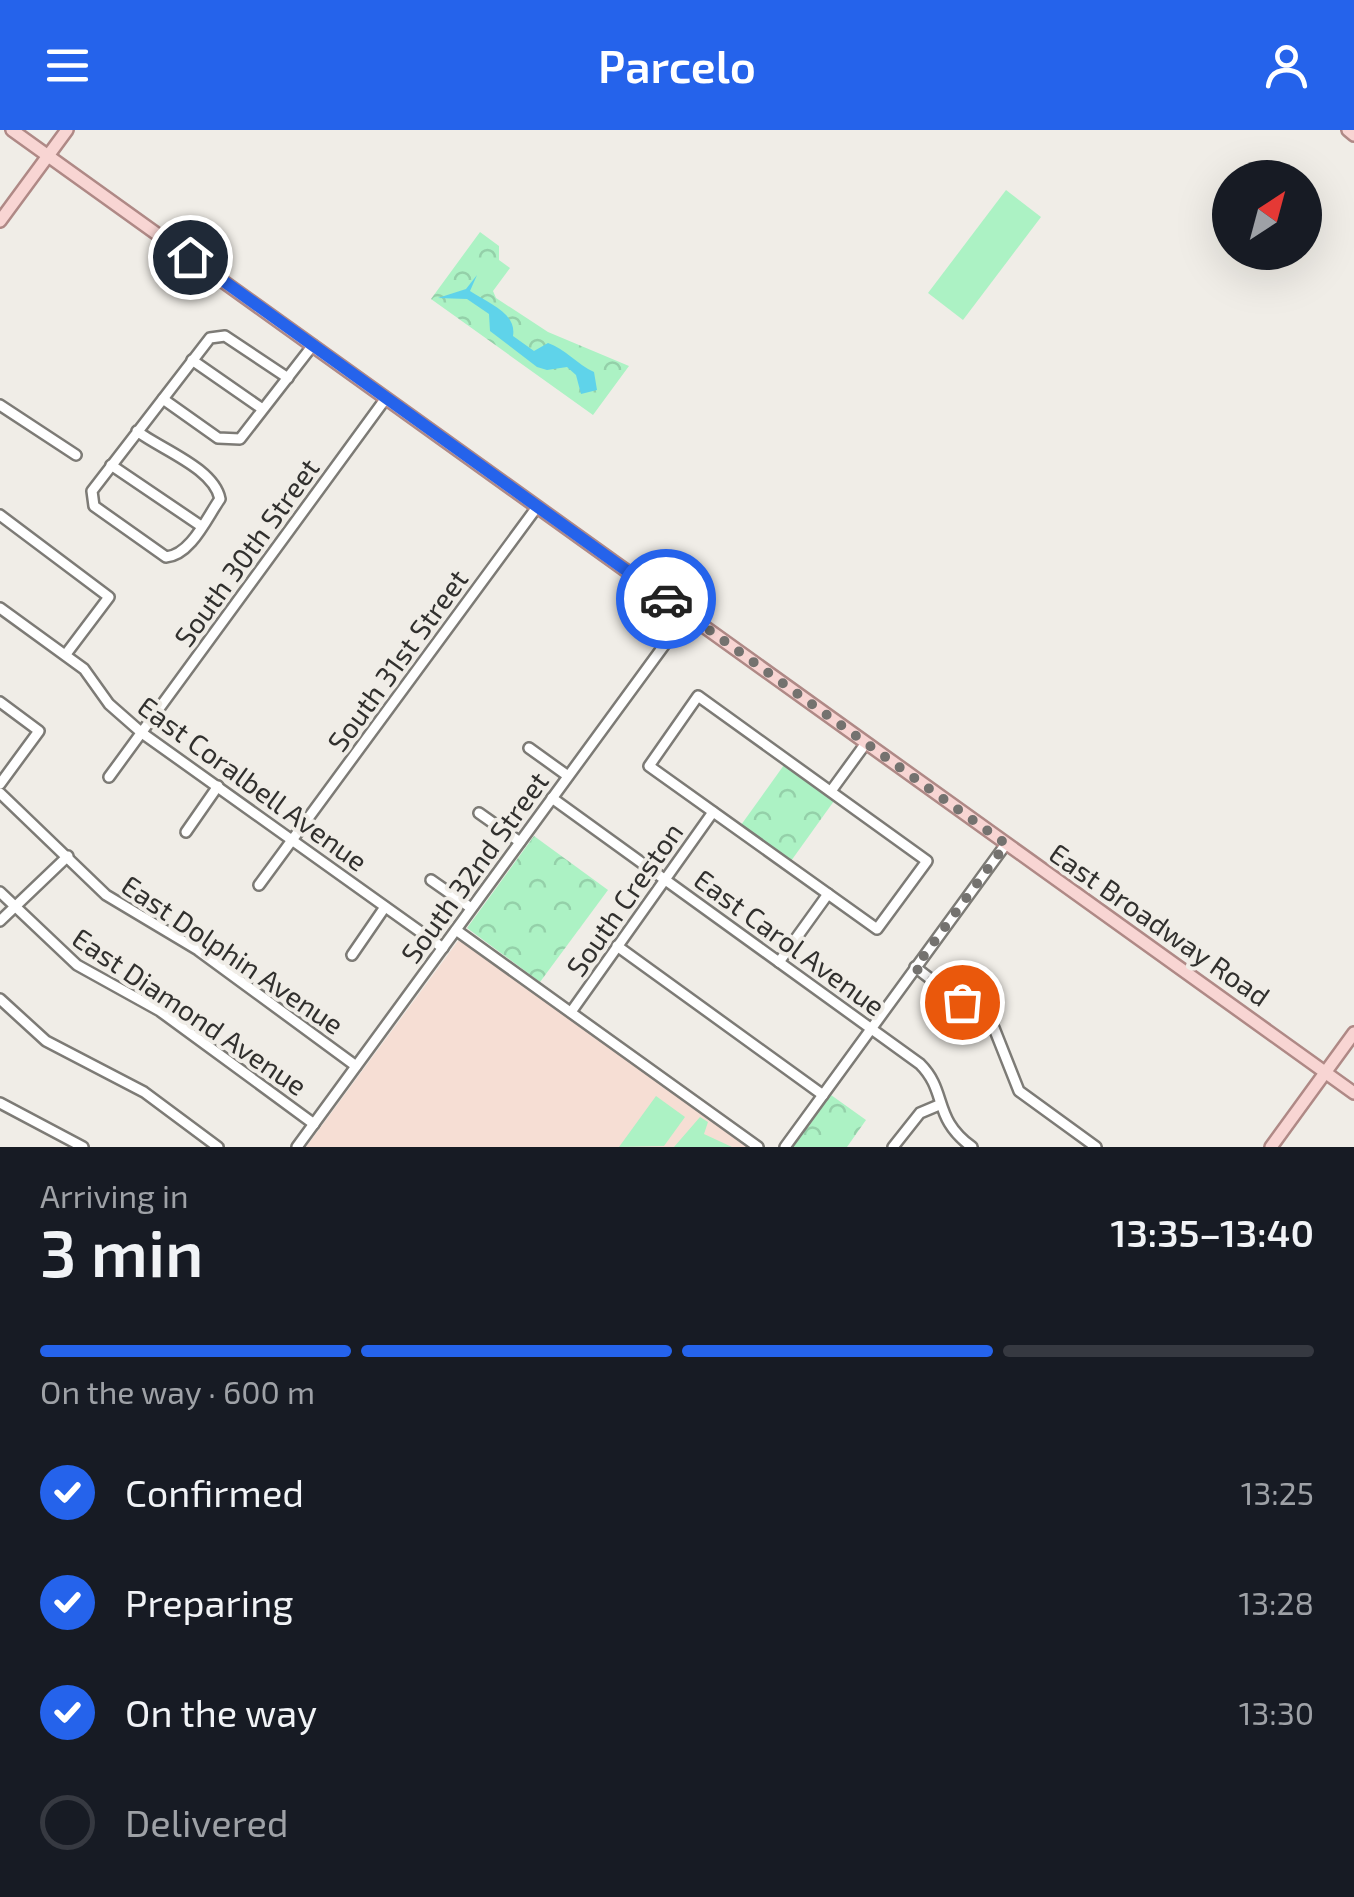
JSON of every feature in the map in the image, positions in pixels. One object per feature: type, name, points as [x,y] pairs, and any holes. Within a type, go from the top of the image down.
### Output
[{"type":"main road","name":"East Broadway Road","points":[[12,130],[1354,1093]]},
{"type":"main road","points":[[0,221],[67,130]]},
{"type":"main road","points":[[1348,130],[1354,135]]},
{"type":"main road","points":[[1270,1147],[1354,1033]]},
{"type":"street","points":[[137,431],[214,483],[220,499],[185,550],[166,556],[90,500],[111,464],[210,338],[226,336],[288,378]]},
{"type":"street","points":[[163,399],[218,438],[230,442],[250,430],[261,408],[313,345]]},
{"type":"street","points":[[192,360],[261,408]]},
{"type":"street","name":"South 30th Street","points":[[109,777],[386,398]]},
{"type":"street","points":[[0,406],[76,455]]},
{"type":"street","points":[[111,464],[201,526]]},
{"type":"street","name":"South 31st Street","points":[[259,885],[538,506]]},
{"type":"street","points":[[0,515],[109,597],[66,654]]},
{"type":"street","name":"East Coralbell Avenue","points":[[0,608],[84,669],[109,704],[142,732],[442,948]]},
{"type":"street","name":"South 32nd Street","points":[[297,1147],[688,614]]},
{"type":"street","points":[[698,696],[831,791],[926,861],[877,929],[648,766],[698,696]]},
{"type":"street","points":[[0,702],[39,730],[0,784]]},
{"type":"street","points":[[831,791],[866,743]]},
{"type":"street","points":[[529,748],[568,776]]},
{"type":"street","points":[[186,832],[218,786]]},
{"type":"street","name":"East Dolphin Avenue","points":[[0,793],[106,896],[198,950],[356,1066]]},
{"type":"street","name":"East Carol Avenue","points":[[552,798],[930,1074],[944,1121],[972,1147]]},
{"type":"street","name":"South Creston","points":[[571,1012],[713,812]]},
{"type":"street","points":[[479,813],[520,842]]},
{"type":"street","points":[[785,1147],[1006,844]]},
{"type":"street","points":[[0,921],[68,856]]},
{"type":"street","points":[[431,880],[471,908]]},
{"type":"street","name":"East Diamond Avenue","points":[[0,892],[76,966],[160,1011],[314,1124]]},
{"type":"street","points":[[779,962],[828,894]]},
{"type":"street","points":[[352,955],[386,907]]},
{"type":"street","points":[[456,930],[758,1147]]},
{"type":"street","points":[[617,946],[823,1095]]},
{"type":"street","points":[[915,968],[994,1028],[1019,1090],[1096,1147]]},
{"type":"street","points":[[0,999],[46,1042],[144,1092],[218,1147]]},
{"type":"street","points":[[0,1103],[83,1147]]},
{"type":"street","points":[[893,1147],[920,1113],[939,1105]]},
{"type":"shaded area","points":[[458,941],[463,942],[747,1147],[306,1147]]},
{"type":"green space","points":[[1006,190],[1041,217],[963,320],[928,293]]},
{"type":"green space","points":[[480,232],[499,246],[499,260],[510,268],[493,291],[496,298],[548,332],[629,366],[593,415],[431,299]]},
{"type":"green space","points":[[784,765],[834,801],[791,861],[741,825]]},
{"type":"green space","points":[[534,836],[608,890],[540,982],[467,928]]},
{"type":"green space","points":[[831,1095],[866,1120],[847,1147],[793,1147]]},
{"type":"green space","points":[[656,1096],[685,1117],[664,1146],[619,1147]]},
{"type":"green space","points":[[700,1117],[708,1122],[704,1134],[732,1147],[674,1147]]},
{"type":"water","points":[[477,275],[470,291],[506,315],[513,336],[534,351],[548,343],[560,349],[594,372],[597,390],[581,394],[576,375],[567,367],[537,367],[490,331],[489,314],[467,299],[438,298],[466,289]]},
{"type":"way so far","points":[[666,599],[1006,844],[915,968],[962,1002]]},
{"type":"route","points":[[190,257],[666,599]]}]
